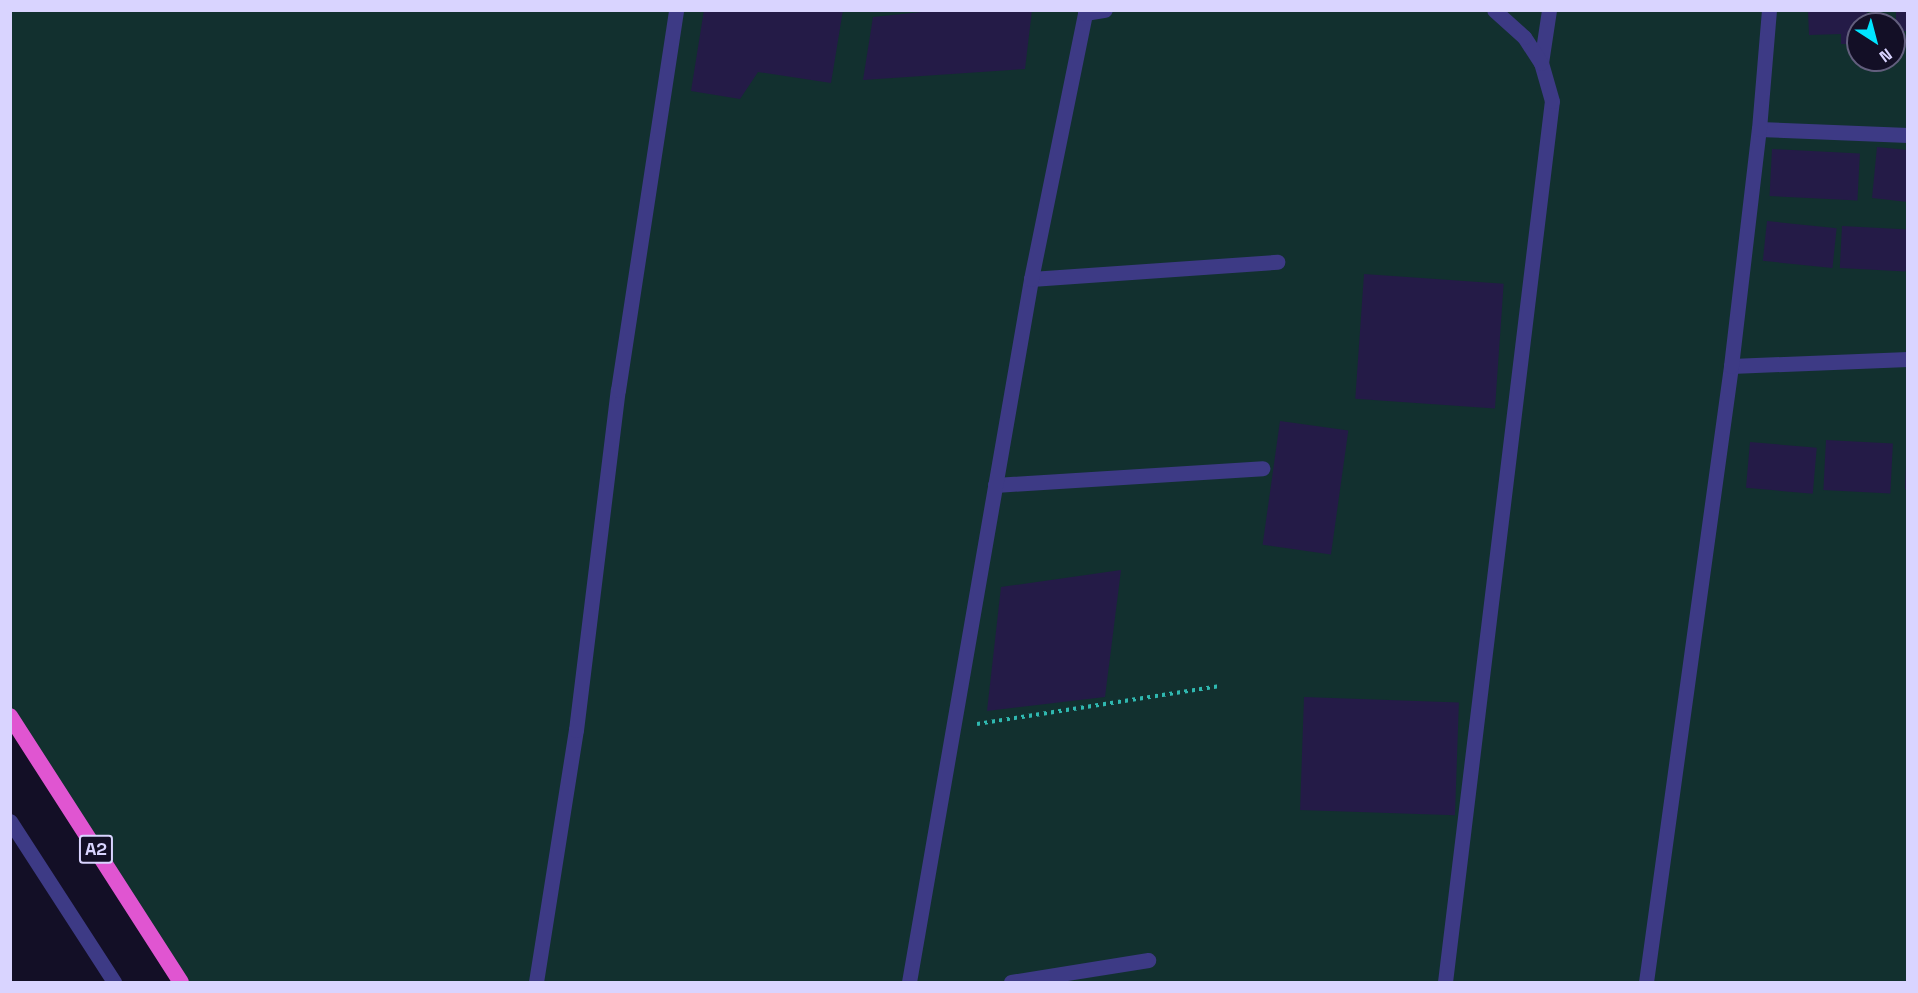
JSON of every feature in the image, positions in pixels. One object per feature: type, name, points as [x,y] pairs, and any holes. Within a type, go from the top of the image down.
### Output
[{"type":"highway","name":"A2","points":[[10,716],[181,982]]},
{"type":"street","points":[[536,982],[576,730],[618,390],[676,10]]},
{"type":"street","points":[[909,982],[1032,279],[1084,12],[1105,10]]},
{"type":"street","points":[[1446,982],[1552,101],[1541,63],[1524,37],[1494,10]]},
{"type":"street","points":[[1541,63],[1549,10]]},
{"type":"street","points":[[1646,982],[1731,366],[1760,129],[1769,10]]},
{"type":"street","points":[[1760,129],[1908,135]]},
{"type":"street","points":[[1032,279],[1277,262]]},
{"type":"street","points":[[1731,366],[1908,359]]},
{"type":"street","points":[[995,485],[1262,468]]},
{"type":"street","points":[[10,821],[114,982]]},
{"type":"street","points":[[1011,982],[1148,960]]},
{"type":"path","points":[[952,728],[1220,686]]},
{"type":"green space","points":[[11,11],[1907,11],[1907,982],[187,982],[11,709]]},
{"type":"building","points":[[704,10],[843,10],[831,83],[758,72],[740,99],[691,91]]},
{"type":"building","points":[[941,10],[1032,10],[1025,69],[863,80],[873,17]]},
{"type":"building","points":[[1808,10],[1867,10],[1867,12],[1846,12],[1846,44],[1841,44],[1841,34],[1809,35]]},
{"type":"building","points":[[1896,10],[1908,10],[1908,31],[1906,31],[1906,12],[1896,12]]},
{"type":"building","points":[[1877,147],[1908,150],[1908,202],[1872,198]]},
{"type":"building","points":[[1772,149],[1860,154],[1857,201],[1770,196]]},
{"type":"building","points":[[1767,221],[1837,228],[1832,268],[1763,261]]},
{"type":"building","points":[[1842,226],[1908,229],[1906,271],[1840,268]]},
{"type":"building","points":[[1364,274],[1504,284],[1495,408],[1355,399]]},
{"type":"building","points":[[1280,421],[1348,431],[1331,554],[1263,545]]},
{"type":"building","points":[[1826,440],[1893,444],[1890,493],[1823,490]]},
{"type":"building","points":[[1750,442],[1817,448],[1813,494],[1746,488]]},
{"type":"building","points":[[1906,466],[1908,466],[1908,490],[1905,489]]},
{"type":"building","points":[[1121,570],[1105,697],[987,711],[1001,587]]},
{"type":"building","points":[[1304,697],[1459,702],[1455,815],[1300,810]]}]
